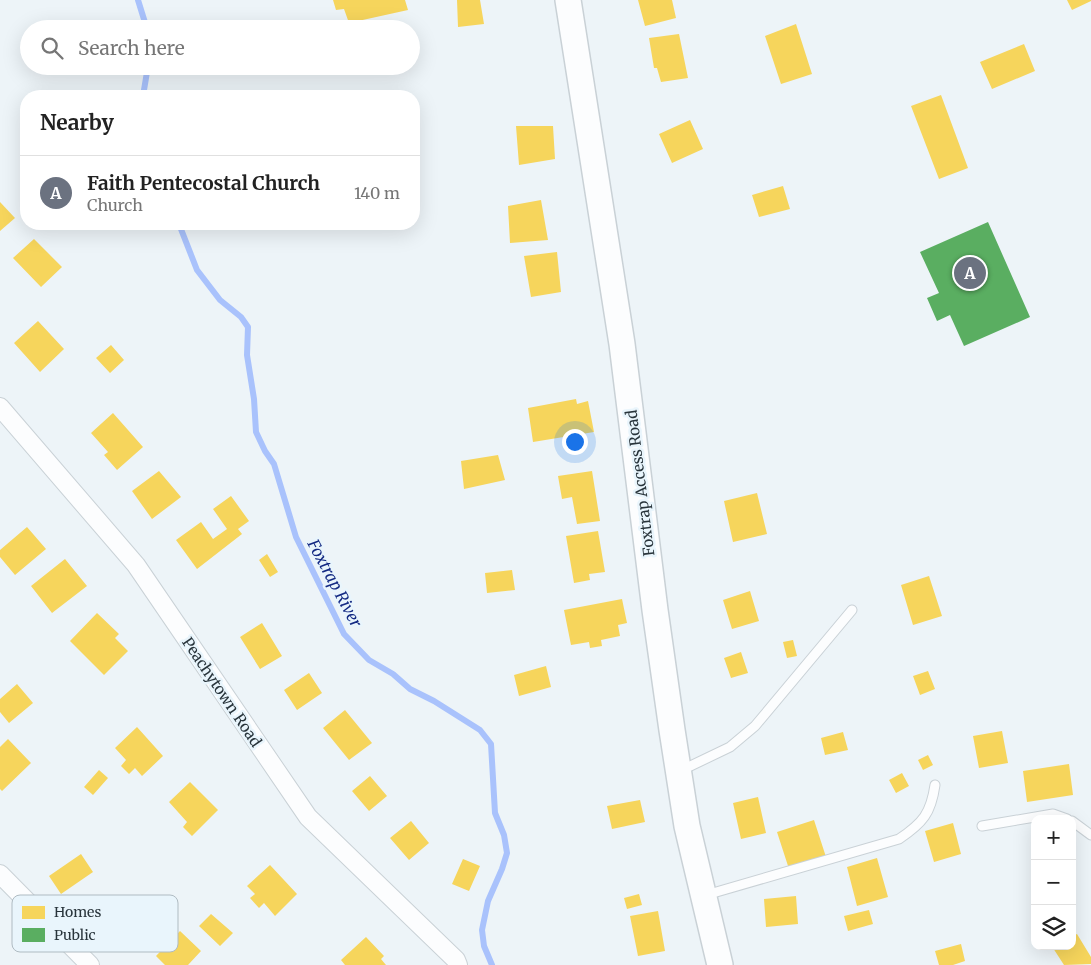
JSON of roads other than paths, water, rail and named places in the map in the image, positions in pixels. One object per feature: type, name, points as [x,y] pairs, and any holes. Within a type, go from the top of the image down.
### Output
[{"type":"main road","name":"Foxtrap Access Road","points":[[568,0],[622,344],[655,610],[687,826],[720,965]]},
{"type":"street","name":"Peachytown Road","points":[[0,407],[136,565],[308,817],[456,960],[458,965]]},
{"type":"street","points":[[0,874],[21,895]]},
{"type":"street","points":[[77,952],[90,965]]},
{"type":"lane","points":[[679,772],[730,747],[755,726],[852,610]]},
{"type":"lane","points":[[703,896],[899,839],[918,826],[932,806],[935,785]]},
{"type":"lane","points":[[982,826],[1031,818]]},
{"type":"lane","points":[[1076,824],[1091,834]]},
{"type":"waterway","name":"Foxtrap River","points":[[138,0],[144,20]]},
{"type":"waterway","name":"Foxtrap River","points":[[144,90],[146,75]]},
{"type":"waterway","name":"Foxtrap River","points":[[181,230],[197,270],[220,300],[241,317],[248,327],[247,355],[254,399],[256,432],[274,464],[296,537],[344,634],[369,660],[393,674],[410,689],[434,701],[480,730],[491,744],[495,813],[504,835],[507,853],[488,901],[482,930],[484,946],[492,965]]},
{"type":"place","name":"Faith Pentecostal Church","points":[[970,273]]}]
